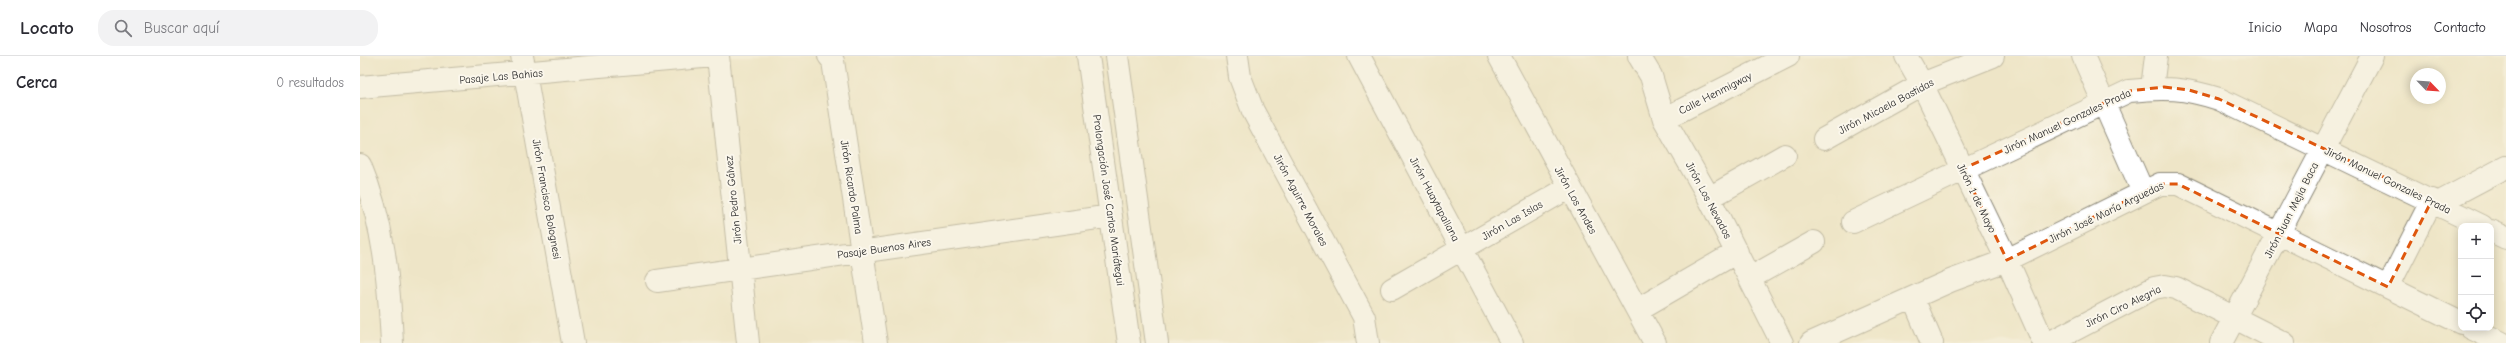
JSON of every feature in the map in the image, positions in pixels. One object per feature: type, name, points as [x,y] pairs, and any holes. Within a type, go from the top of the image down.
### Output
[{"type":"street","name":"Pasaje Las Bahias","points":[[360,87],[523,65],[714,56]]},
{"type":"street","name":"Jirón Pedro Gálvez","points":[[718,56],[748,343]]},
{"type":"street","name":"Jirón Ricardo Palma","points":[[829,56],[833,61],[876,343]]},
{"type":"street","name":"Prolongación José Carlos Mariátegui","points":[[1088,56],[1129,343]]},
{"type":"street","points":[[1117,56],[1157,343]]},
{"type":"street","name":"Jirón Aguirre Morales","points":[[1237,56],[1240,76],[1253,111],[1364,317],[1368,343]]},
{"type":"street","name":"Jirón Huaytapallana","points":[[1359,56],[1512,343]]},
{"type":"street","name":"Jirón Los Andes","points":[[1499,56],[1655,343]]},
{"type":"street","name":"Jirón Los Nevados","points":[[1639,56],[1651,66],[1664,119],[1709,198],[1782,343]]},
{"type":"street","name":"Calle Henmigway","points":[[1664,119],[1788,56]]},
{"type":"street","name":"Jirón 1 de Mayo","points":[[1906,56],[1922,84],[2007,260],[2044,343]]},
{"type":"street","name":"Jirón Micaela Bastidas","points":[[1824,139],[1922,84],[1993,56]]},
{"type":"street","points":[[2083,56],[2143,192]]},
{"type":"street","points":[[2152,88],[2156,56]]},
{"type":"street","name":"Jirón Juan Mejia Baca","points":[[2221,343],[2372,56]]},
{"type":"street","name":"Jirón Francisco Bolognesi","points":[[523,65],[573,343]]},
{"type":"street","name":"Jirón Manuel Gonzales Prada","points":[[1853,222],[2129,91],[2152,88],[2189,90],[2219,99],[2476,223]]},
{"type":"street","points":[[1709,198],[1786,155]]},
{"type":"street","points":[[360,165],[380,227],[388,280],[392,343]]},
{"type":"street","points":[[2388,287],[2435,202],[2506,167]]},
{"type":"street","name":"Jirón José María Arguedas","points":[[1811,343],[1913,298],[2007,260],[2160,184],[2178,184],[2458,322]]},
{"type":"street","name":"Jirón Las Islas","points":[[1392,289],[1570,187]]},
{"type":"street","name":"Pasaje Buenos Aires","points":[[657,280],[1111,216]]},
{"type":"street","points":[[2494,232],[2506,238]]},
{"type":"street","points":[[1750,278],[1814,242]]},
{"type":"street","points":[[1636,310],[1737,252]]},
{"type":"street","name":"Jirón Ciro Alegria","points":[[2049,343],[2154,288],[2165,286],[2176,288],[2284,343]]},
{"type":"street","points":[[1913,298],[1932,343]]},
{"type":"street","points":[[2477,331],[2502,343]]},
{"type":"highlighted area","points":[[2164,87],[2189,90],[2219,99],[2432,200],[2388,287],[2178,184],[2160,184],[2007,260],[1963,169],[2129,91]]}]
